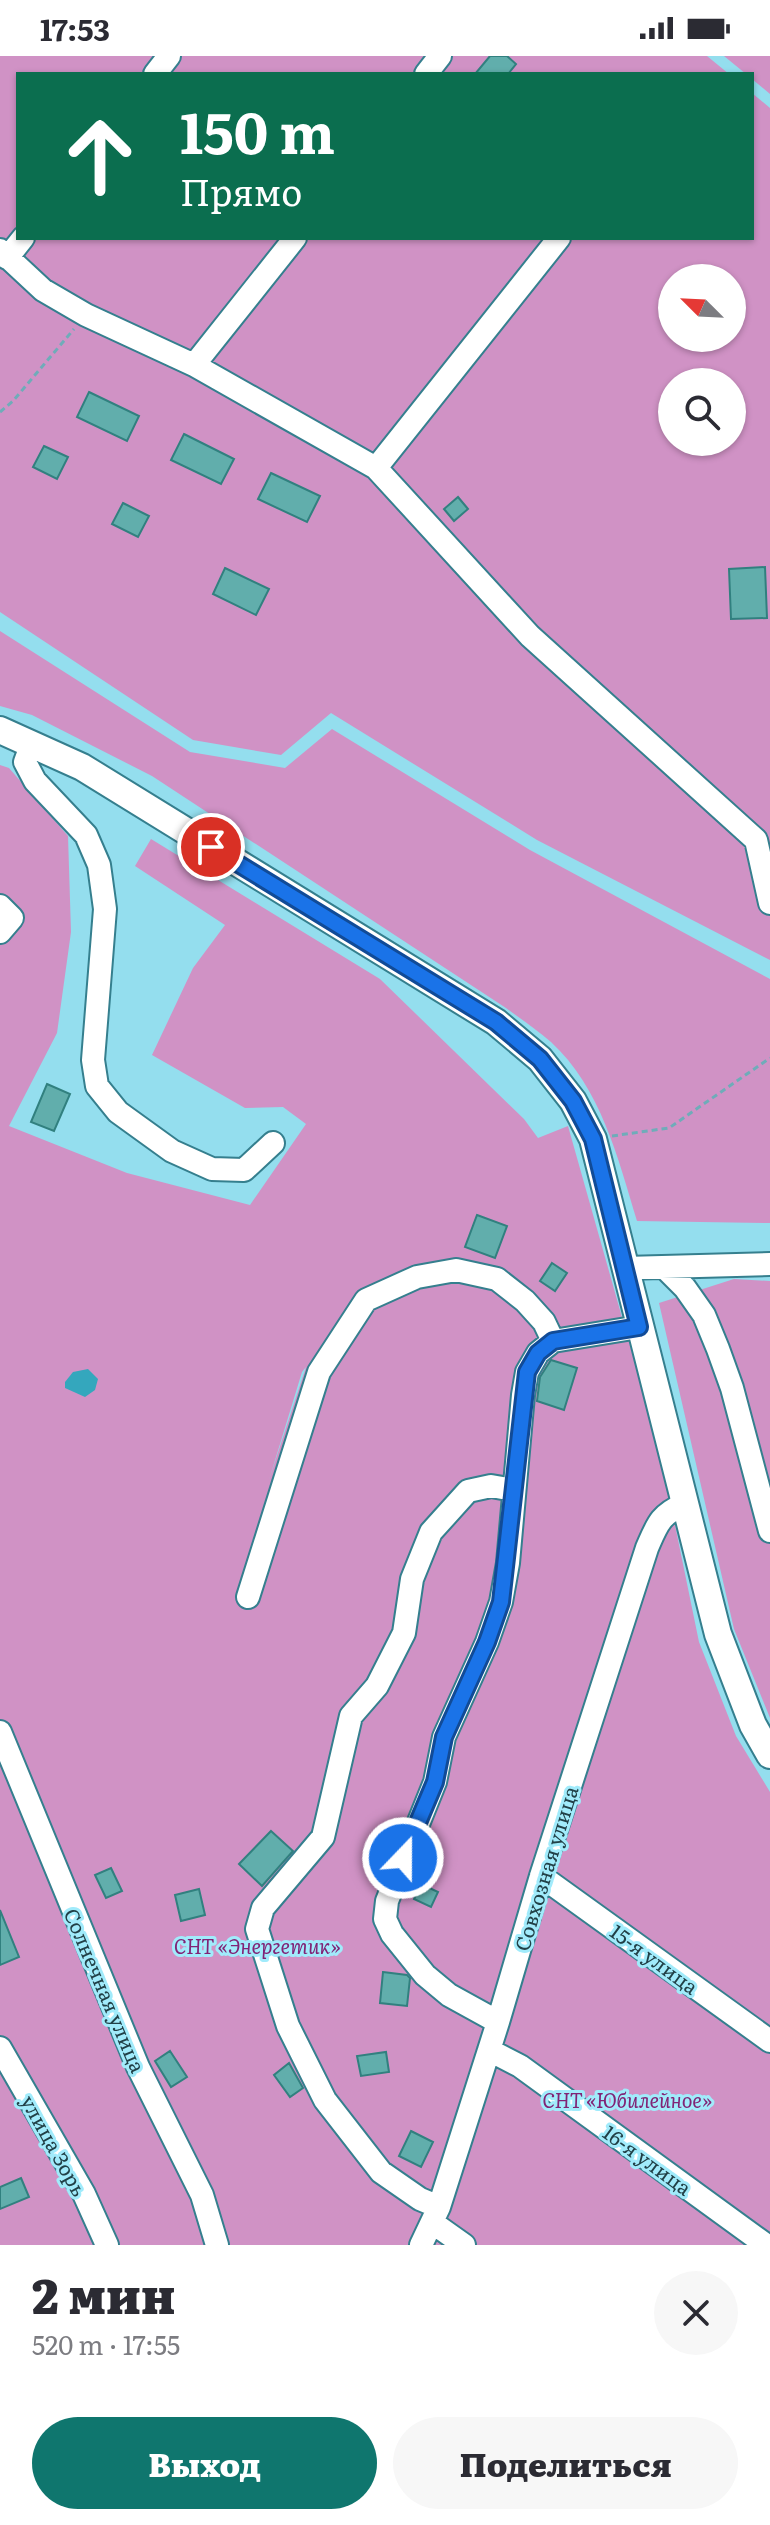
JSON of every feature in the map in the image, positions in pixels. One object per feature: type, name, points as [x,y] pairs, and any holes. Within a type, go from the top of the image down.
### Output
[{"type":"main road","points":[[2,734],[32,743],[82,767],[496,1022],[540,1059],[573,1101],[593,1139],[718,1634],[753,1725],[770,1755]]},
{"type":"street","points":[[157,72],[169,56]]},
{"type":"street","points":[[428,72],[440,56]]},
{"type":"street","points":[[21,240],[4,254],[43,290],[86,315],[194,365],[376,468],[530,636],[756,840],[770,903]]},
{"type":"street","points":[[194,365],[293,240]]},
{"type":"street","points":[[376,468],[557,240]]},
{"type":"street","points":[[32,743],[25,762],[35,781],[86,835],[99,865],[105,909],[93,1060],[97,1086],[118,1112],[161,1144],[212,1169],[244,1170],[273,1143]]},
{"type":"street","points":[[0,906],[12,918],[0,932]]},
{"type":"street","points":[[625,1268],[770,1264]]},
{"type":"street","points":[[664,1267],[685,1288],[704,1315],[718,1349],[737,1403],[770,1531]]},
{"type":"street","points":[[248,1597],[319,1372],[366,1300],[417,1277],[456,1270],[470,1273],[497,1279],[525,1301],[544,1322],[553,1341]]},
{"type":"street","points":[[498,2022],[449,1995],[425,1975],[392,1934],[385,1919],[387,1901],[435,1782],[444,1737],[487,1642],[501,1602],[508,1563],[527,1372],[538,1353],[553,1341],[639,1327]]},
{"type":"street","points":[[464,2245],[420,2199],[381,2172],[325,2100],[288,2026],[257,1929],[263,1908],[323,1837],[351,1716],[377,1686],[404,1633],[412,1579],[431,1532],[468,1491],[491,1486],[514,1490]]},
{"type":"street","name":"Совхозная улица","points":[[421,2245],[436,2215],[647,1548],[667,1511],[685,1504]]},
{"type":"street","name":"Солнечная улица","points":[[0,1732],[138,2067],[202,2195],[217,2245]]},
{"type":"street","name":"15-я улица","points":[[541,1876],[770,2041]]},
{"type":"street","name":"улица Зорь","points":[[0,2048],[84,2194],[107,2245]]},
{"type":"street","name":"16-я улица","points":[[489,2050],[520,2066],[766,2245]]},
{"type":"path","points":[[0,412],[13,401],[86,315]]},
{"type":"path","points":[[593,1139],[669,1128],[770,1058]]},
{"type":"green space","points":[[0,56],[707,56],[727,72],[16,72],[16,240],[754,240],[754,95],[770,108],[770,960],[537,840],[331,713],[281,755],[193,740],[0,612]]},
{"type":"green space","points":[[724,56],[770,56],[770,94],[754,81],[754,72],[744,72]]},
{"type":"green space","points":[[0,631],[190,752],[285,768],[332,729],[530,850],[770,979],[770,1223],[637,1221],[615,1149],[595,1102],[568,1060],[551,1042],[506,1008],[152,776],[32,715],[0,706]]},
{"type":"green space","points":[[0,765],[9,768],[68,836],[71,932],[57,1033],[9,1126],[127,1173],[250,1205],[306,1124],[283,1107],[245,1108],[152,1055],[193,968],[225,925],[135,866],[151,839],[380,979],[524,1119],[538,1138],[568,1126],[660,1452],[699,1642],[736,1736],[770,1792],[770,2245],[0,2245]],"holes":[[[306,1367],[269,1480],[302,1372]]]},
{"type":"green space","points":[[734,1279],[770,1281],[770,1718],[734,1629],[659,1303]]},
{"type":"water","points":[[88,1369],[98,1379],[95,1390],[85,1397],[65,1388],[65,1382],[73,1372]]},
{"type":"building","points":[[490,56],[507,56],[516,64],[510,72],[477,72]]},
{"type":"building","points":[[89,392],[139,416],[127,441],[77,417]]},
{"type":"building","points":[[184,434],[234,459],[221,484],[171,460]]},
{"type":"building","points":[[44,446],[68,457],[57,479],[33,467]]},
{"type":"building","points":[[271,473],[320,496],[307,522],[258,499]]},
{"type":"building","points":[[458,497],[468,509],[454,521],[444,509]]},
{"type":"building","points":[[123,503],[149,516],[138,537],[112,524]]},
{"type":"building","points":[[765,567],[767,618],[731,619],[729,569]]},
{"type":"building","points":[[225,568],[269,589],[256,615],[213,594]]},
{"type":"building","points":[[47,1084],[70,1094],[54,1131],[31,1122]]},
{"type":"building","points":[[477,1215],[507,1226],[495,1258],[465,1247]]},
{"type":"building","points":[[552,1263],[567,1273],[555,1291],[540,1281]]},
{"type":"building","points":[[551,1360],[577,1368],[564,1410],[537,1401],[540,1377]]},
{"type":"building","points":[[271,1831],[293,1851],[262,1886],[239,1864]]},
{"type":"building","points":[[111,1868],[122,1891],[106,1898],[95,1875]]},
{"type":"building","points":[[421,1884],[438,1892],[431,1907],[414,1899]]},
{"type":"building","points":[[199,1889],[205,1915],[181,1921],[175,1895]]},
{"type":"building","points":[[0,1910],[19,1957],[0,1965]]},
{"type":"building","points":[[383,1972],[410,1978],[407,2006],[380,2003]]},
{"type":"building","points":[[170,2051],[187,2077],[171,2087],[155,2061]]},
{"type":"building","points":[[386,2052],[389,2072],[361,2076],[357,2056]]},
{"type":"building","points":[[289,2063],[303,2088],[290,2097],[274,2075]]},
{"type":"building","points":[[411,2131],[433,2142],[421,2167],[399,2156]]},
{"type":"building","points":[[21,2178],[29,2197],[0,2209],[0,2187]]},
{"type":"route","points":[[211,847],[496,1022],[540,1059],[573,1101],[593,1139],[639,1327],[605,1335],[553,1341],[538,1353],[527,1372],[508,1563],[501,1602],[487,1642],[444,1737],[435,1782],[403,1858]]},
{"type":"park label","name":"СНТ «Энергетик»","points":[[257,1945]]},
{"type":"park label","name":"СНТ «Юбилейное»","points":[[627,2099]]}]
